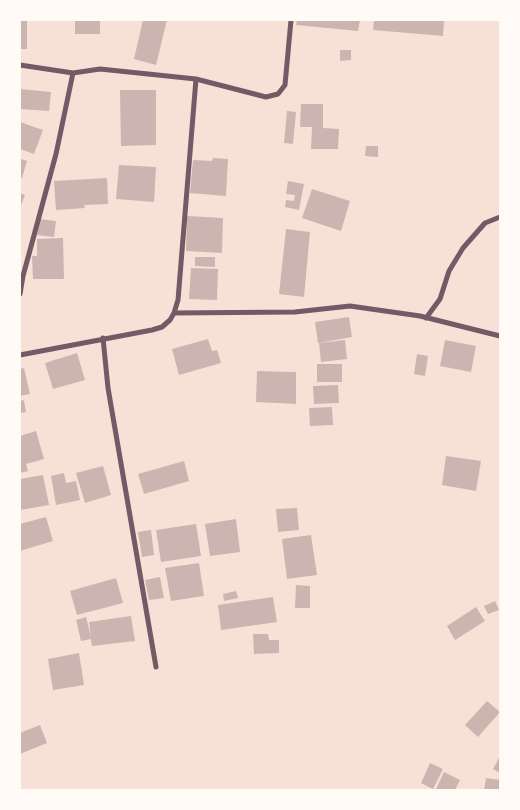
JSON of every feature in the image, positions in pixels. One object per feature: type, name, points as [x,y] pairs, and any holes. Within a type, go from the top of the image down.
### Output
[{"type":"street","points":[[20,65],[73,73],[100,69],[196,79],[266,98],[278,94],[285,85],[291,20]]},
{"type":"street","points":[[20,294],[23,276],[56,154],[73,73]]},
{"type":"street","points":[[20,354],[152,330],[170,320],[178,300],[196,79]]},
{"type":"street","points":[[426,318],[440,299],[449,271],[463,248],[485,223],[500,217]]},
{"type":"street","points":[[174,313],[295,312],[350,306],[426,318],[500,336]]},
{"type":"street","points":[[103,338],[108,388],[156,667]]},
{"type":"building","points":[[20,20],[27,20],[27,49],[20,49]]},
{"type":"building","points":[[75,20],[100,20],[100,34],[75,34]]},
{"type":"building","points":[[143,20],[167,20],[156,65],[134,59]]},
{"type":"building","points":[[297,20],[360,20],[358,31],[296,25]]},
{"type":"building","points":[[374,20],[444,20],[443,36],[373,30]]},
{"type":"building","points":[[340,50],[351,50],[351,60],[340,61]]},
{"type":"building","points":[[20,89],[51,92],[49,111],[20,109]]},
{"type":"building","points":[[120,90],[156,90],[156,145],[121,146]]},
{"type":"building","points":[[301,104],[323,104],[323,128],[339,129],[338,149],[311,149],[312,127],[300,127]]},
{"type":"building","points":[[287,111],[296,112],[293,144],[284,143]]},
{"type":"building","points":[[20,122],[43,130],[34,154],[20,149]]},
{"type":"building","points":[[366,146],[378,146],[378,157],[365,156]]},
{"type":"building","points":[[213,158],[228,159],[226,196],[190,193],[193,160],[212,161]]},
{"type":"building","points":[[21,159],[27,161],[22,178],[20,178]]},
{"type":"building","points":[[119,165],[156,167],[154,202],[116,199]]},
{"type":"building","points":[[107,178],[108,204],[84,205],[85,208],[56,210],[54,181]]},
{"type":"building","points":[[288,181],[304,184],[299,210],[285,207],[286,200],[294,201],[295,195],[286,194]]},
{"type":"building","points":[[312,189],[350,201],[341,231],[302,218]]},
{"type":"building","points":[[20,193],[25,195],[20,208]]},
{"type":"building","points":[[187,216],[223,218],[222,253],[186,251]]},
{"type":"building","points":[[39,219],[56,221],[54,237],[37,235]]},
{"type":"building","points":[[286,229],[310,232],[304,297],[279,294]]},
{"type":"building","points":[[63,238],[64,279],[33,279],[32,256],[37,256],[37,239]]},
{"type":"building","points":[[195,257],[215,257],[215,267],[195,266]]},
{"type":"building","points":[[191,268],[218,269],[217,300],[189,299]]},
{"type":"building","points":[[349,317],[352,337],[318,343],[315,322]]},
{"type":"building","points":[[208,339],[212,351],[217,350],[221,363],[179,375],[172,349]]},
{"type":"building","points":[[345,340],[347,359],[321,362],[319,343]]},
{"type":"building","points":[[445,340],[476,346],[471,372],[440,366]]},
{"type":"building","points":[[77,353],[85,380],[53,389],[45,363]]},
{"type":"building","points":[[417,354],[428,356],[425,376],[414,374]]},
{"type":"building","points":[[317,364],[342,364],[342,382],[317,382]]},
{"type":"building","points":[[24,368],[30,394],[20,396],[20,369]]},
{"type":"building","points":[[257,371],[296,372],[296,404],[256,402]]},
{"type":"building","points":[[338,385],[339,403],[314,404],[313,386]]},
{"type":"building","points":[[24,400],[26,412],[20,413],[20,401]]},
{"type":"building","points":[[332,407],[333,425],[310,426],[309,408]]},
{"type":"building","points":[[36,431],[44,459],[26,464],[28,471],[20,473],[20,436]]},
{"type":"building","points":[[446,456],[481,461],[476,491],[442,485]]},
{"type":"building","points":[[184,461],[189,481],[144,494],[138,474]]},
{"type":"building","points":[[103,466],[111,495],[85,503],[76,473]]},
{"type":"building","points":[[64,473],[66,483],[76,481],[80,500],[56,505],[51,476]]},
{"type":"building","points":[[43,475],[49,505],[20,510],[20,479]]},
{"type":"building","points":[[297,508],[299,530],[278,532],[276,509]]},
{"type":"building","points":[[46,517],[53,541],[20,551],[20,524]]},
{"type":"building","points":[[236,519],[240,552],[210,556],[205,524]]},
{"type":"building","points":[[196,524],[201,556],[161,562],[156,530]]},
{"type":"building","points":[[151,530],[154,555],[142,557],[138,532]]},
{"type":"building","points":[[311,535],[317,575],[287,579],[282,539]]},
{"type":"building","points":[[199,563],[204,596],[171,601],[165,568]]},
{"type":"building","points":[[160,577],[164,598],[149,600],[145,580]]},
{"type":"building","points":[[116,578],[123,603],[77,615],[70,591]]},
{"type":"building","points":[[296,585],[310,586],[310,608],[295,608]]},
{"type":"building","points":[[236,591],[238,598],[224,601],[223,594]]},
{"type":"building","points":[[273,597],[277,622],[221,630],[218,605]]},
{"type":"building","points":[[495,601],[499,610],[488,614],[484,606]]},
{"type":"building","points":[[476,607],[485,621],[455,640],[447,626]]},
{"type":"building","points":[[131,616],[135,641],[92,646],[91,639],[81,641],[76,620],[86,617],[91,637],[89,622]]},
{"type":"building","points":[[253,634],[268,634],[269,640],[279,640],[279,653],[254,654]]},
{"type":"building","points":[[79,653],[84,685],[53,690],[48,659]]},
{"type":"building","points":[[487,701],[500,712],[478,737],[465,725]]},
{"type":"building","points":[[40,725],[47,743],[20,754],[20,733]]},
{"type":"building","points":[[500,756],[500,773],[493,769]]},
{"type":"building","points":[[430,763],[443,769],[433,789],[421,783]]},
{"type":"building","points":[[444,772],[460,780],[455,790],[436,789]]},
{"type":"building","points":[[486,778],[500,780],[500,790],[484,790]]}]
